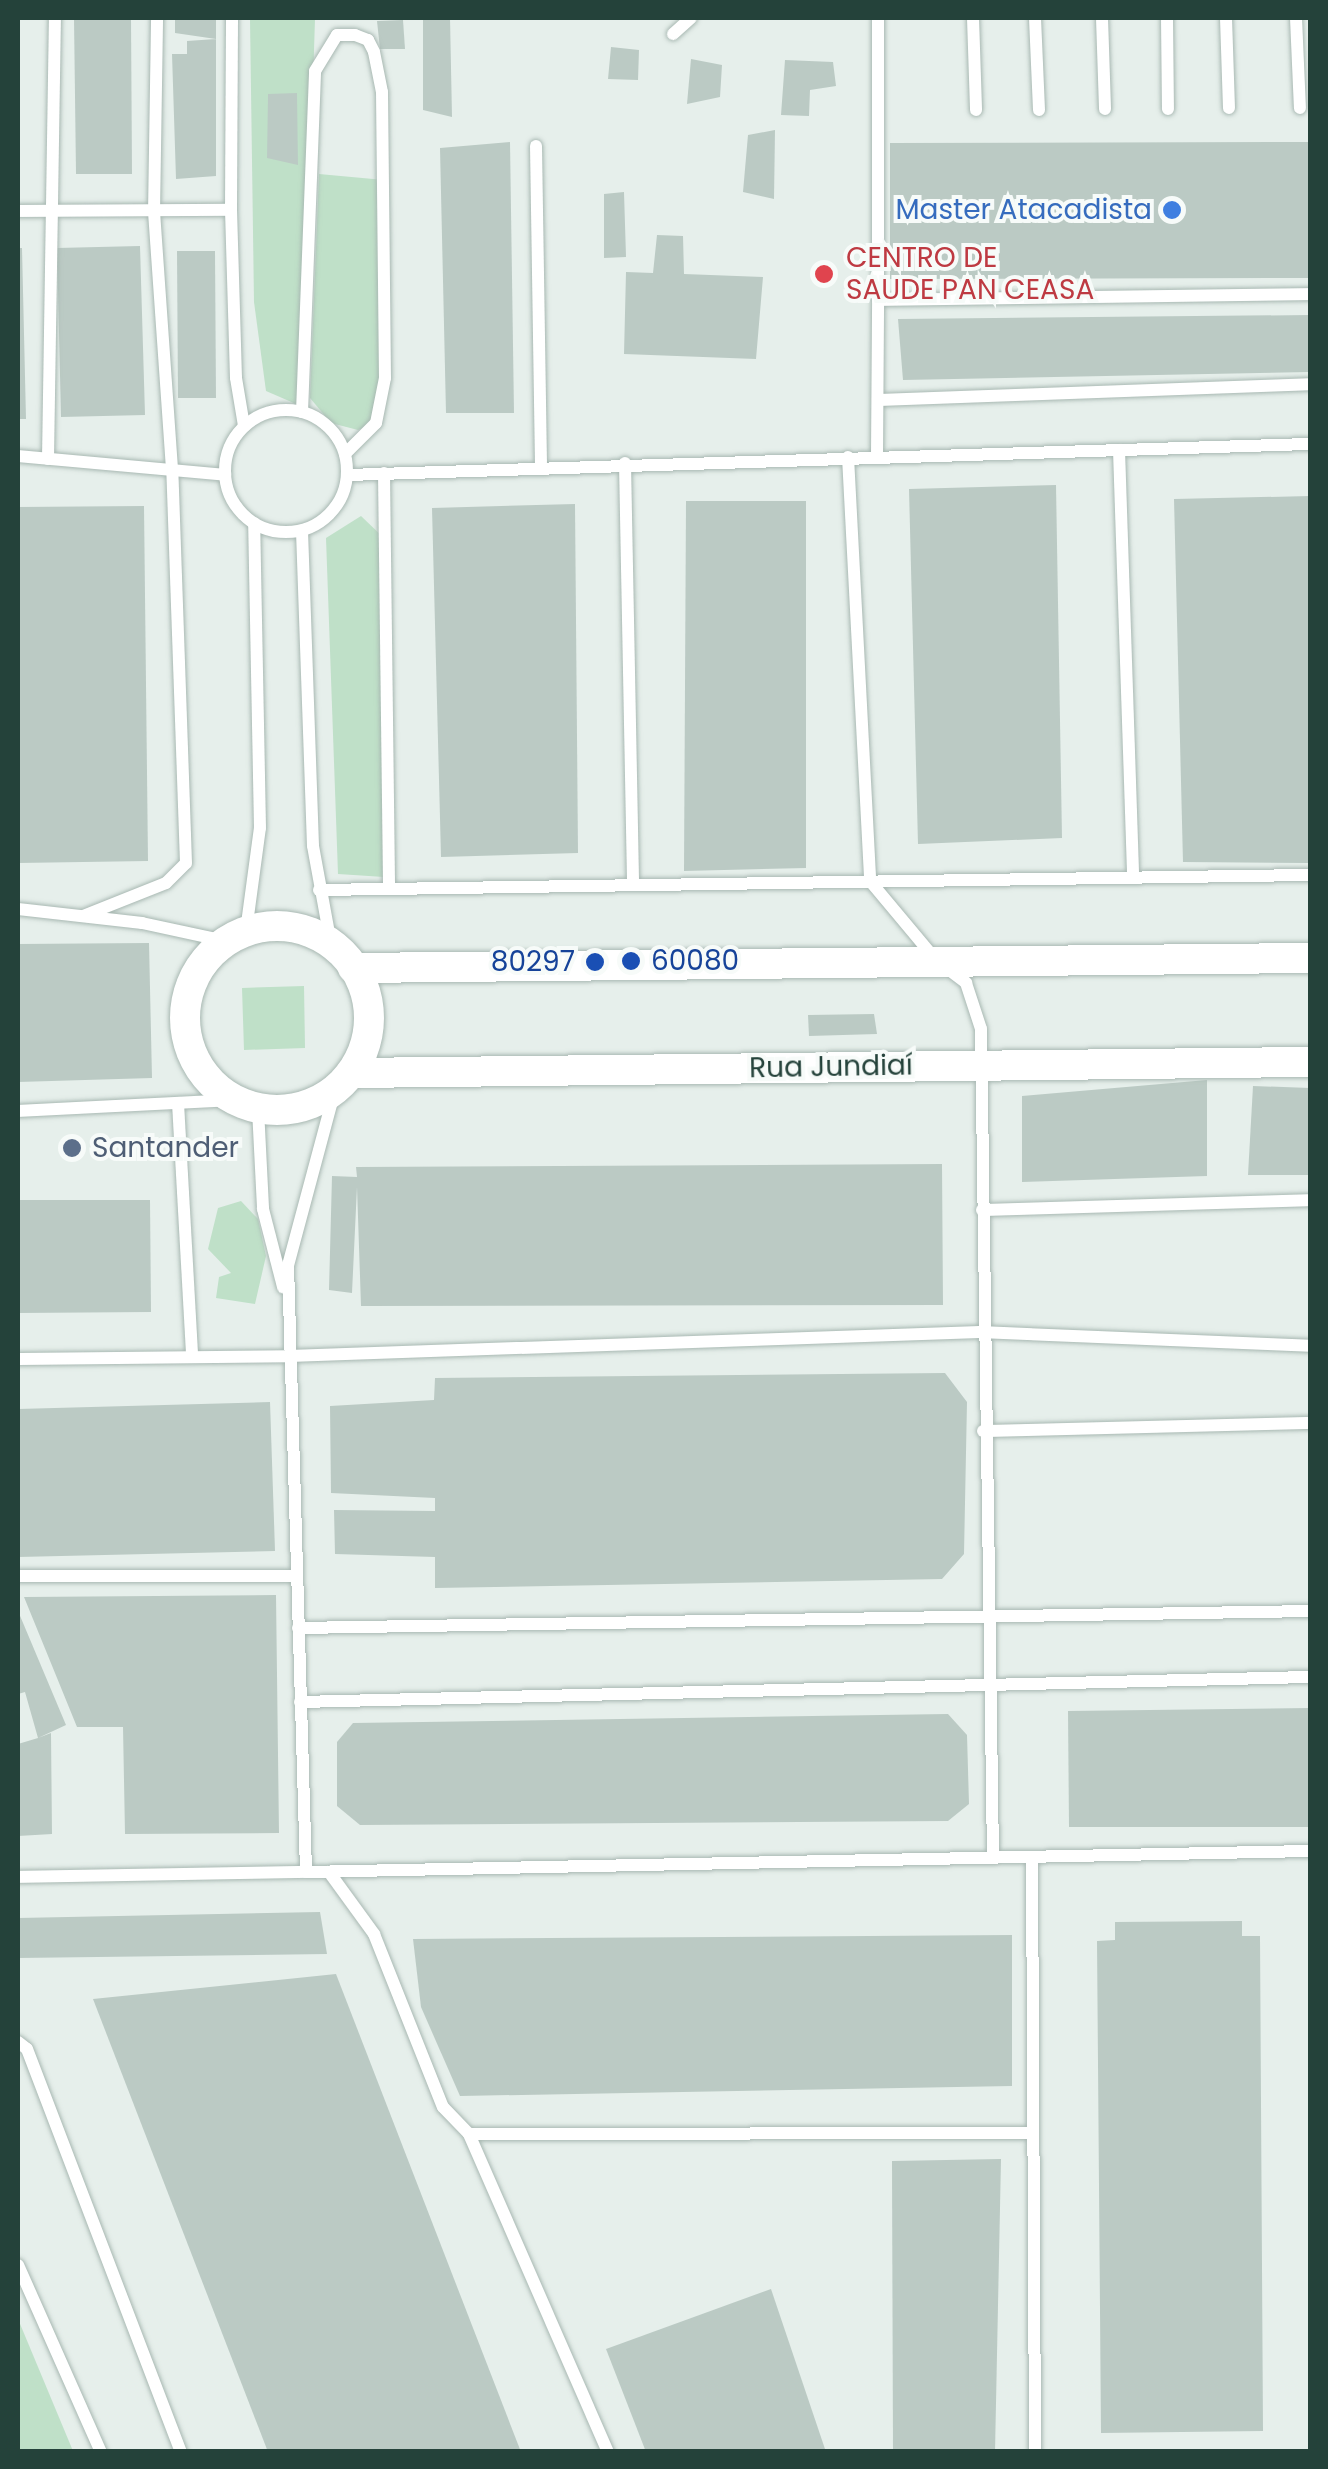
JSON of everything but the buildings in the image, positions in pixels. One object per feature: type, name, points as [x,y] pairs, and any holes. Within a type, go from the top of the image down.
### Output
[{"type":"street","points":[[290,927],[332,944],[353,968],[368,1021],[343,1082],[286,1111],[245,1104],[208,1080],[191,1054],[184,1022],[188,991],[203,963],[236,936],[290,927]]},
{"type":"street","points":[[353,968],[1310,958]]},
{"type":"street","name":"Rua Jundiaí","points":[[343,1082],[1310,1062]]},
{"type":"lane","points":[[48,458],[55,18]]},
{"type":"lane","points":[[83,916],[166,883],[186,863],[172,469],[154,213],[157,18]]},
{"type":"lane","points":[[232,18],[231,210],[236,378],[244,426]]},
{"type":"lane","points":[[673,34],[690,18]]},
{"type":"lane","points":[[877,456],[878,18]]},
{"type":"lane","points":[[973,18],[976,110]]},
{"type":"lane","points":[[1034,18],[1039,110]]},
{"type":"lane","points":[[1102,18],[1105,110]]},
{"type":"lane","points":[[1167,18],[1168,109]]},
{"type":"lane","points":[[1226,18],[1229,108]]},
{"type":"lane","points":[[1296,18],[1300,108]]},
{"type":"lane","points":[[302,412],[315,71],[337,35],[355,35],[368,40],[374,52],[382,92],[385,378],[376,423],[345,454]]},
{"type":"lane","points":[[536,146],[542,466]]},
{"type":"lane","points":[[18,211],[231,210]]},
{"type":"lane","points":[[878,300],[1310,294]]},
{"type":"lane","points":[[878,400],[1310,384]]},
{"type":"lane","points":[[302,412],[322,420],[345,454],[348,475],[332,513],[302,531],[280,533],[254,524],[233,503],[225,475],[232,442],[244,426],[262,414],[302,412]]},
{"type":"lane","points":[[348,475],[625,463],[1310,444]]},
{"type":"lane","points":[[1119,450],[1133,876]]},
{"type":"lane","points":[[18,456],[225,475]]},
{"type":"lane","points":[[848,457],[870,881],[936,960],[966,984],[981,1029],[980,1332],[993,1858]]},
{"type":"lane","points":[[625,463],[632,882]]},
{"type":"lane","points":[[384,473],[389,889]]},
{"type":"lane","points":[[18,909],[236,936],[260,828],[254,524]]},
{"type":"lane","points":[[302,531],[318,890],[332,944]]},
{"type":"lane","points":[[318,890],[632,882],[1310,875]]},
{"type":"lane","points":[[306,1872],[287,1304],[298,1217],[343,1082]]},
{"type":"lane","points":[[178,1102],[192,1357]]},
{"type":"lane","points":[[18,1111],[178,1102],[245,1104],[264,1210],[287,1304]]},
{"type":"lane","points":[[982,1210],[1310,1200]]},
{"type":"lane","points":[[18,1359],[289,1356],[980,1332],[1310,1346]]},
{"type":"lane","points":[[983,1431],[1310,1422]]},
{"type":"lane","points":[[18,1576],[296,1576]]},
{"type":"lane","points":[[298,1628],[1310,1610]]},
{"type":"lane","points":[[300,1702],[989,1681],[1310,1677]]},
{"type":"lane","points":[[18,1877],[1310,1851]]},
{"type":"lane","points":[[1032,1857],[1036,2452]]},
{"type":"lane","points":[[329,1872],[374,1934],[443,2107],[469,2134],[608,2452]]},
{"type":"lane","points":[[18,2042],[27,2048],[181,2452]]},
{"type":"lane","points":[[469,2134],[1033,2132]]},
{"type":"lane","points":[[18,2265],[101,2452]]},
{"type":"green space","points":[[250,18],[315,18],[303,407],[266,391],[254,302]]},
{"type":"green space","points":[[319,174],[384,180],[385,378],[376,423],[358,430],[331,423],[310,398]]},
{"type":"green space","points":[[361,516],[385,539],[384,877],[338,874],[326,538]]},
{"type":"green space","points":[[304,986],[305,1048],[244,1050],[242,988]]},
{"type":"green space","points":[[241,1201],[258,1219],[266,1256],[255,1304],[216,1298],[219,1277],[231,1273],[208,1249],[218,1208]]},
{"type":"green space","points":[[18,2319],[73,2451],[18,2451]]},
{"type":"place","name":"Master Atacadista","points":[[1172,210]]},
{"type":"place","name":"CENTRO DE SAUDE PAN CEASA","points":[[824,274]]},
{"type":"place","name":"60080","points":[[631,961]]},
{"type":"place","name":"80297","points":[[595,962]]},
{"type":"place","name":"Santander","points":[[72,1148]]}]
